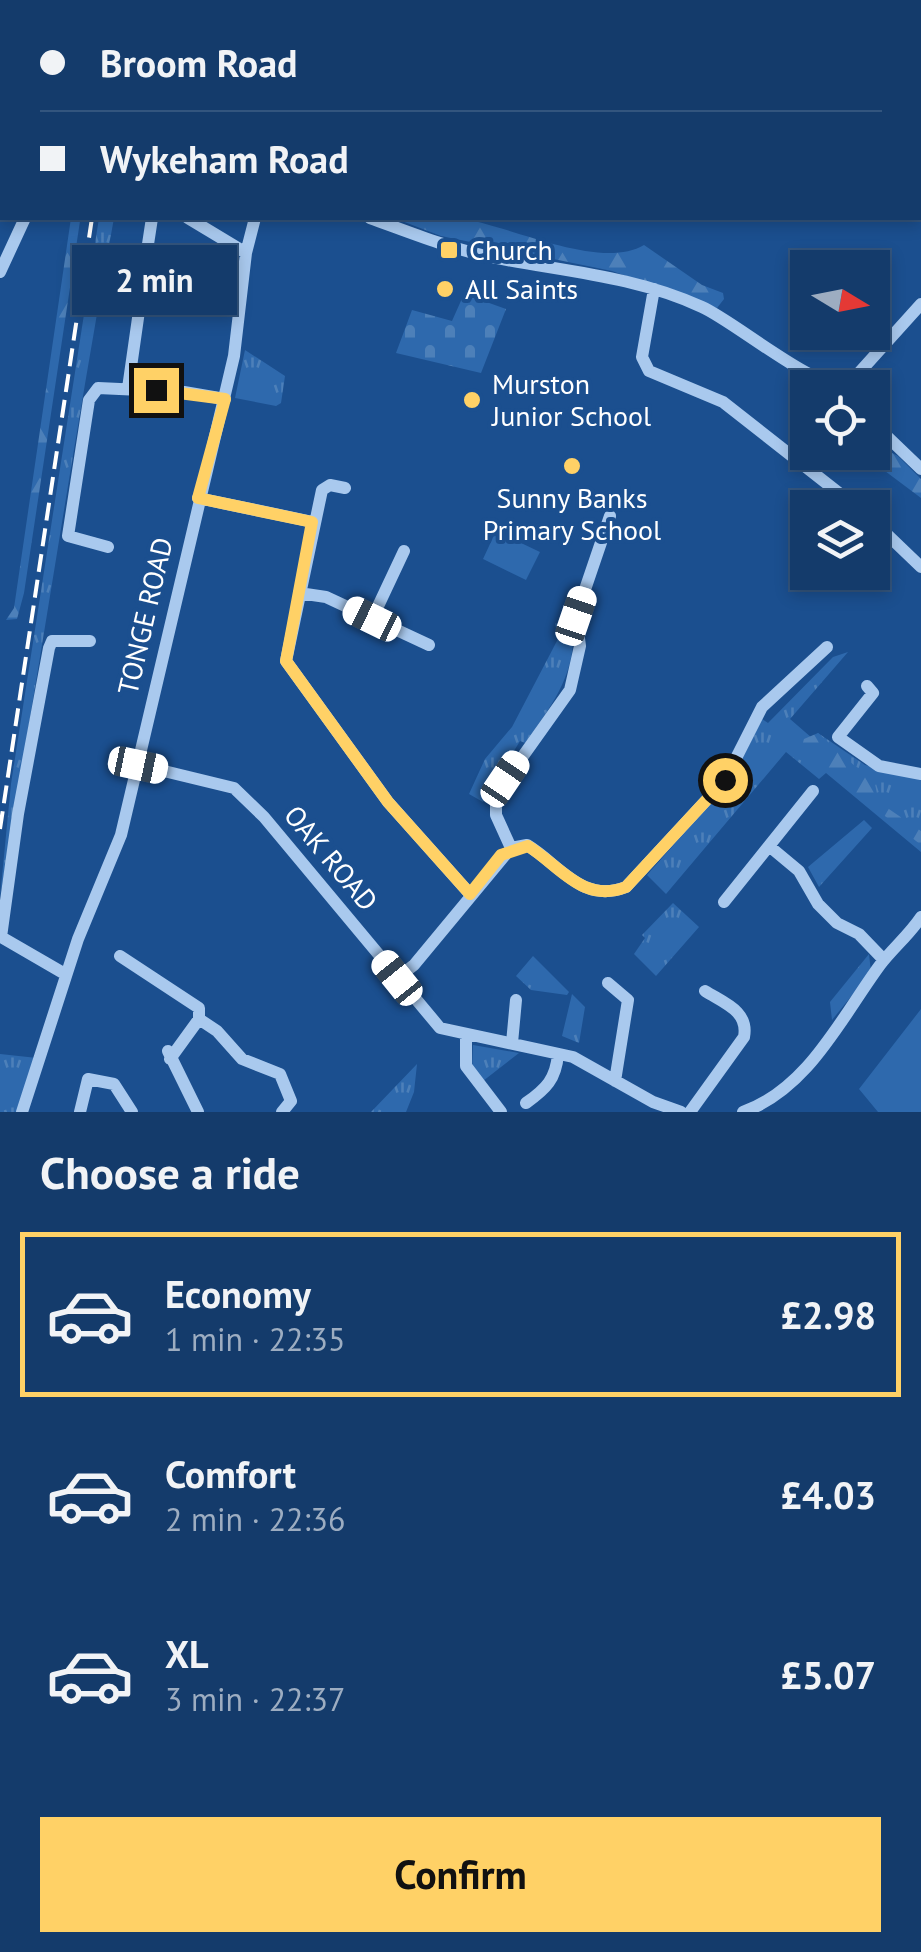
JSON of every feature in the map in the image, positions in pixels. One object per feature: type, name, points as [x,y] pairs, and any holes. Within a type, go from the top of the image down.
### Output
[{"type":"street","points":[[0,272],[25,220]]},
{"type":"street","points":[[140,290],[152,220]]},
{"type":"street","points":[[191,220],[246,253]]},
{"type":"street","name":"TONGE ROAD","points":[[22,1112],[66,974],[121,835],[198,498],[225,399],[246,253],[255,220]]},
{"type":"street","points":[[375,220],[443,246],[654,288],[738,326],[804,370]]},
{"type":"street","points":[[654,288],[642,357],[649,370],[723,402],[835,490]]},
{"type":"street","points":[[862,370],[921,304]]},
{"type":"street","points":[[128,388],[138,311]]},
{"type":"street","points":[[108,548],[68,536],[90,400],[98,388],[225,399]]},
{"type":"street","points":[[890,439],[921,469]]},
{"type":"street","points":[[345,488],[330,485],[322,490],[312,522],[286,661],[388,802],[470,894]]},
{"type":"street","points":[[198,498],[312,522]]},
{"type":"street","points":[[512,848],[496,815],[496,794],[570,690],[580,646],[576,616],[610,516]]},
{"type":"street","points":[[890,537],[921,566]]},
{"type":"street","points":[[372,619],[404,551]]},
{"type":"street","points":[[298,593],[326,597],[429,645]]},
{"type":"street","points":[[66,974],[1,937],[48,648],[52,641],[64,638],[90,641]]},
{"type":"street","points":[[397,978],[414,965],[512,848],[528,846],[585,890],[615,891],[626,887],[725,780],[762,707],[826,647]]},
{"type":"street","points":[[868,686],[873,692],[867,706],[838,737],[879,766],[921,774]]},
{"type":"street","name":"OAK ROAD","points":[[138,765],[234,788],[264,817],[436,1025],[466,1036],[558,1054],[665,1110],[681,1112]]},
{"type":"street","points":[[724,902],[813,791]]},
{"type":"street","points":[[769,846],[799,871],[818,904],[837,923],[858,934],[884,960]]},
{"type":"street","points":[[743,1112],[774,1107],[921,917]]},
{"type":"street","points":[[120,956],[199,1008],[198,1019],[169,1055],[198,1112]]},
{"type":"street","points":[[608,983],[628,1000],[615,1081]]},
{"type":"street","points":[[690,1112],[744,1037],[746,1024],[742,1016],[705,990]]},
{"type":"street","points":[[512,1043],[516,1000]]},
{"type":"street","points":[[198,1019],[217,1031],[242,1059],[280,1074],[290,1090],[290,1102],[282,1112]]},
{"type":"street","points":[[466,1036],[466,1066],[501,1112]]},
{"type":"street","points":[[526,1103],[546,1089],[556,1071],[558,1054]]},
{"type":"street","points":[[80,1112],[88,1079],[114,1084],[132,1112]]},
{"type":"green space","points":[[71,220],[77,220],[80,221],[24,593],[17,619],[6,620],[14,608]]},
{"type":"green space","points":[[99,220],[114,220],[0,897],[11,784]]},
{"type":"green space","points":[[399,220],[467,220],[552,244],[603,253],[625,252],[644,245],[702,285],[723,293],[724,299],[717,308],[612,271],[441,236]]},
{"type":"green space","points":[[464,294],[506,309],[481,373],[396,353],[412,310],[452,321]]},
{"type":"green space","points":[[245,350],[285,376],[281,403],[276,406],[235,398]]},
{"type":"green space","points":[[890,452],[921,479],[921,498],[884,470],[890,470]]},
{"type":"green space","points":[[496,531],[540,552],[526,580],[483,559]]},
{"type":"green space","points":[[555,623],[563,627],[573,623],[567,673],[545,715],[525,743],[520,741],[483,802],[469,794],[485,759],[512,727],[558,639]]},
{"type":"green space","points":[[848,652],[790,719],[812,738],[818,733],[865,765],[921,780],[921,852],[826,773],[819,779],[786,752],[666,894],[647,875],[733,778],[762,719],[768,723],[833,657]]},
{"type":"green space","points":[[818,733],[875,784],[880,808],[886,807],[921,831],[921,845],[809,755],[802,746],[804,739]]},
{"type":"green space","points":[[864,820],[872,828],[819,887],[808,867]]},
{"type":"green space","points":[[673,903],[699,927],[656,976],[634,954],[645,938],[642,935]]},
{"type":"green space","points":[[869,954],[871,972],[832,1020],[830,1002]]},
{"type":"green space","points":[[533,956],[569,992],[567,995],[531,990],[516,976]]},
{"type":"green space","points":[[572,994],[585,1007],[579,1043],[562,1036]]},
{"type":"green space","points":[[921,1009],[921,1112],[878,1112],[859,1089]]},
{"type":"green space","points":[[473,1045],[519,1053],[483,1081],[472,1070]]},
{"type":"green space","points":[[0,1054],[37,1058],[18,1112],[0,1112]]},
{"type":"green space","points":[[417,1064],[414,1092],[406,1112],[371,1112]]},
{"type":"railway","points":[[0,829],[92,220]]},
{"type":"place","name":"Church","points":[[449,250]]},
{"type":"place","name":"All Saints","points":[[445,289]]},
{"type":"place","name":"Murston Junior School","points":[[472,400]]},
{"type":"place","name":"Sunny Banks Primary School","points":[[572,466]]},
{"type":"route","points":[[156,390],[225,399],[198,498],[312,522],[286,661],[388,802],[470,894],[501,855],[512,848],[528,846],[585,890],[615,891],[626,887],[725,780]]}]
